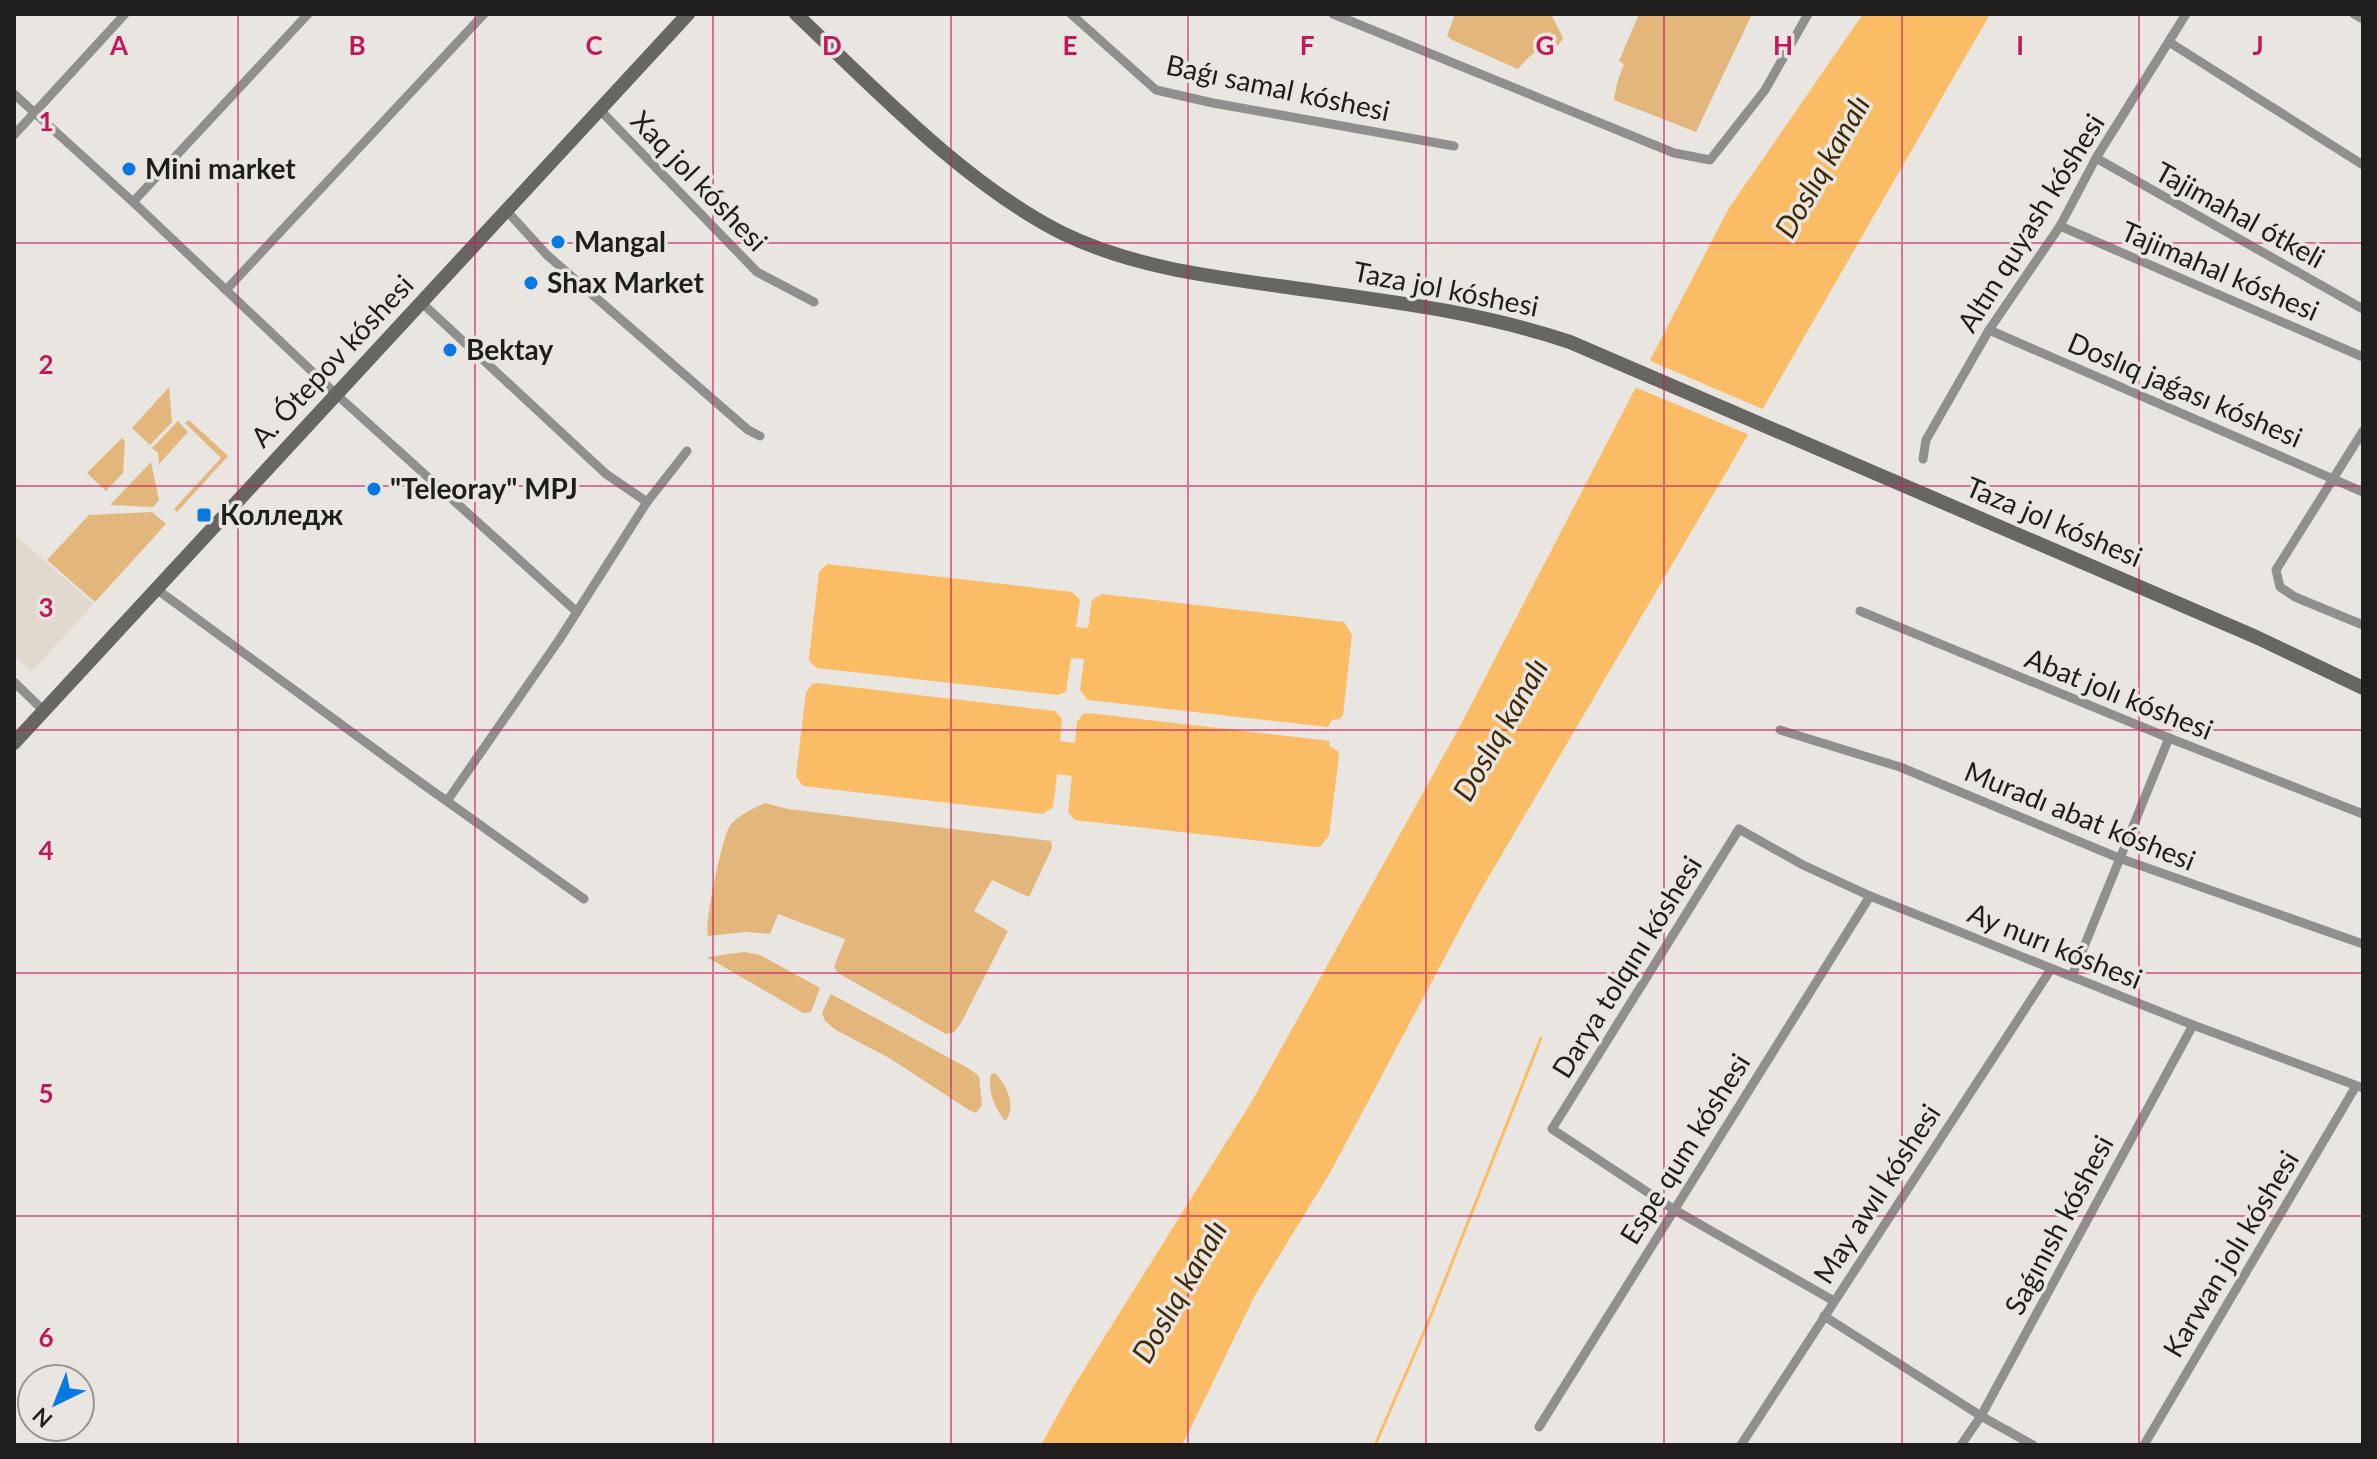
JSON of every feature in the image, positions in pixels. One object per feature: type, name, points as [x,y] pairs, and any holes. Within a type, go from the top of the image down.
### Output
[{"type":"main road","name":"A. Ótepov kóshesi","points":[[14,743],[688,14]]},
{"type":"main road","name":"Taza jol kóshesi","points":[[796,14],[869,84],[970,173],[1000,196],[1065,234],[1157,267],[1479,315],[1570,342],[2256,637],[2363,688]]},
{"type":"street","points":[[14,135],[125,14]]},
{"type":"street","points":[[133,202],[308,14]]},
{"type":"street","points":[[226,290],[484,14]]},
{"type":"street","name":"Baǵı samal kóshesi","points":[[1071,14],[1156,90],[1454,146]]},
{"type":"street","points":[[1333,14],[1674,153],[1710,160],[1765,90],[1808,14]]},
{"type":"street","name":"Altın quyash kóshesi","points":[[1923,459],[1926,440],[1989,330],[2060,226],[2096,158],[2186,14]]},
{"type":"street","points":[[2354,14],[2363,19]]},
{"type":"street","points":[[2169,42],[2363,165]]},
{"type":"street","points":[[14,94],[337,395],[577,612]]},
{"type":"street","name":"Xaq jol kóshesi","points":[[599,109],[757,272],[814,302]]},
{"type":"street","name":"Tajimahal ótkeli","points":[[2096,158],[2363,309]]},
{"type":"street","points":[[506,210],[547,255],[748,430],[760,436]]},
{"type":"street","name":"Tajimahal kóshesi","points":[[2060,226],[2363,357]]},
{"type":"street","points":[[422,303],[606,474],[647,502]]},
{"type":"street","name":"Doslıq jaǵası kóshesi","points":[[1989,330],[2363,492]]},
{"type":"street","points":[[2363,431],[2276,570],[2280,587],[2295,597],[2363,625]]},
{"type":"street","points":[[447,801],[577,612],[647,502],[687,451]]},
{"type":"street","points":[[155,588],[584,899]]},
{"type":"street","name":"Abat jolı kóshesi","points":[[1860,611],[2363,814]]},
{"type":"street","points":[[14,682],[43,710]]},
{"type":"street","name":"Muradı abat kóshesi","points":[[1780,730],[1900,767],[2119,858],[2363,944]]},
{"type":"street","points":[[2072,976],[2169,738]]},
{"type":"street","name":"Ay nurı kóshesi","points":[[1739,829],[1803,865],[1870,896],[2193,1025],[2360,1087]]},
{"type":"street","name":"Darya tolqını kóshesi","points":[[1673,1209],[1552,1129],[1739,829]]},
{"type":"street","name":"Espe qum kóshesi","points":[[1539,1427],[1870,896]]},
{"type":"street","name":"May awıl kóshesi","points":[[1741,1445],[2051,969]]},
{"type":"street","name":"Saǵınısh kóshesi","points":[[1961,1445],[1981,1416],[2193,1025]]},
{"type":"street","name":"Karwan jolı kóshesi","points":[[2144,1445],[2360,1087]]},
{"type":"street","points":[[1673,1209],[1834,1301]]},
{"type":"street","points":[[1824,1316],[1981,1416],[2033,1445]]},
{"type":"shaded area","points":[[1455,14],[1547,14],[1552,16],[1563,38],[1558,46],[1546,43],[1518,69],[1447,36]]},
{"type":"shaded area","points":[[1639,14],[1752,14],[1696,132],[1614,100],[1624,64],[1619,61]]},
{"type":"shaded area","points":[[169,387],[172,422],[150,445],[132,428]]},
{"type":"shaded area","points":[[189,420],[228,456],[177,512],[174,509],[221,458],[185,423]]},
{"type":"shaded area","points":[[178,421],[188,432],[159,464],[158,453],[152,448]]},
{"type":"shaded area","points":[[122,438],[125,441],[123,473],[106,491],[87,473]]},
{"type":"shaded area","points":[[151,462],[159,500],[153,507],[110,505]]},
{"type":"shaded area","points":[[152,512],[166,524],[95,602],[47,560],[89,515]]},
{"type":"shaded area","points":[[14,534],[94,604],[31,672],[14,656]]},
{"type":"shaded area","points":[[765,803],[788,809],[1051,841],[1052,848],[1029,897],[992,880],[974,911],[1008,931],[954,1032],[946,1034],[838,973],[834,967],[845,939],[778,914],[770,934],[746,932],[708,936],[714,882],[729,827],[741,816]]},
{"type":"shaded area","points":[[744,952],[760,955],[820,988],[811,1012],[803,1013],[707,957]]},
{"type":"shaded area","points":[[831,994],[979,1076],[982,1105],[976,1113],[825,1021],[822,1013]]},
{"type":"shaded area","points":[[995,1073],[1009,1097],[1009,1116],[1005,1121],[991,1093],[991,1074]]},
{"type":"water","name":"Doslıq kanalı","points":[[1863,14],[1990,14],[1478,895],[1331,1171],[1254,1297],[1186,1438],[1181,1445],[1041,1445],[1072,1389],[1252,1101],[1459,728],[1729,208]]},
{"type":"water","points":[[827,564],[1072,592],[1080,600],[1076,627],[1088,628],[1092,600],[1102,594],[1344,622],[1352,635],[1343,715],[1340,719],[1332,720],[1328,727],[1088,700],[1080,690],[1084,659],[1071,658],[1066,692],[1058,695],[817,668],[809,658],[819,572]]},
{"type":"water","points":[[817,683],[1055,711],[1062,719],[1060,741],[1075,743],[1077,722],[1088,713],[1330,741],[1329,746],[1338,751],[1339,756],[1329,836],[1320,847],[1315,847],[1075,820],[1068,812],[1072,776],[1057,774],[1053,807],[1043,814],[803,786],[796,776],[806,692]]},
{"type":"pier","points":[[1646,359],[1767,411],[1752,436],[1632,386]]},
{"type":"waterway","points":[[1375,1445],[1428,1323],[1541,1038]]},
{"type":"place","name":"Mini market","points":[[129,169]]},
{"type":"place","name":"Mangal","points":[[558,242]]},
{"type":"place","name":"Shax Market","points":[[531,283]]},
{"type":"place","name":"Bektay","points":[[450,350]]},
{"type":"place","name":"\"Teleoray\" MPJ","points":[[374,489]]},
{"type":"place","name":"Колледж","points":[[204,515]]}]
